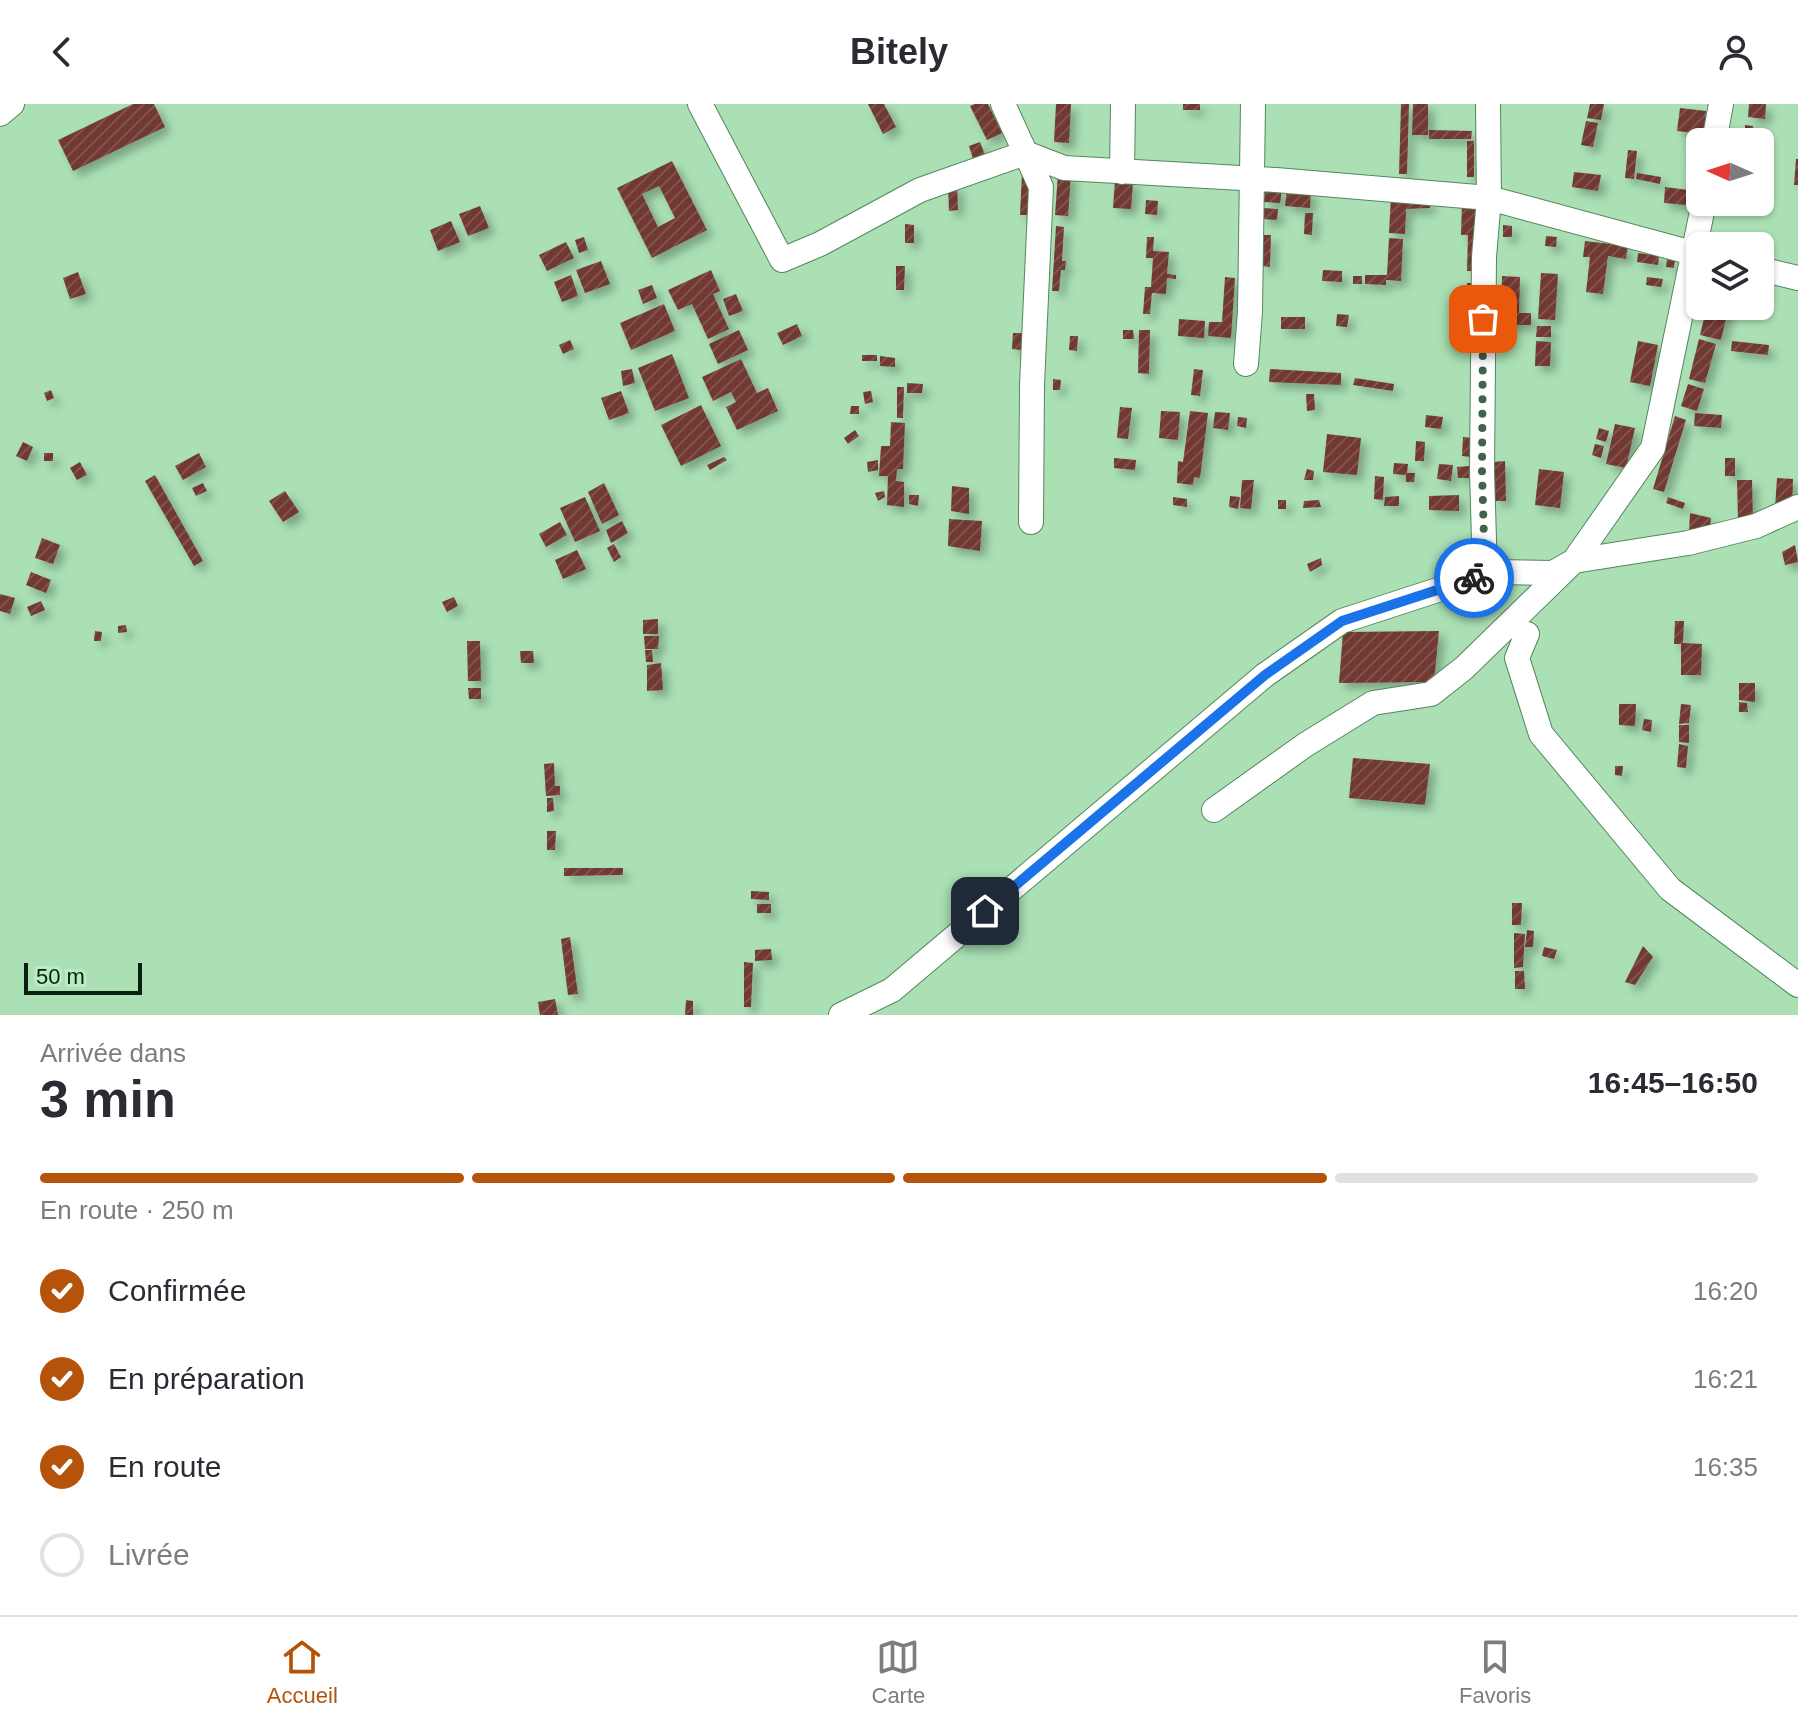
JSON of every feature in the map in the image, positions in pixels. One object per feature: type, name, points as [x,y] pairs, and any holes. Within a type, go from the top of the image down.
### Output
[{"type":"street","points":[[0,114],[12,104]]},
{"type":"street","points":[[700,104],[782,260],[820,244],[920,190],[1025,153],[1064,168],[1489,198],[1686,252]]},
{"type":"street","points":[[1003,104],[1041,187],[1032,385],[1031,522]]},
{"type":"street","points":[[1122,172],[1123,104]]},
{"type":"street","points":[[1246,364],[1250,312],[1253,104]]},
{"type":"street","points":[[1485,575],[1483,288],[1489,198],[1488,104]]},
{"type":"street","points":[[1717,128],[1721,104]]},
{"type":"street","points":[[1774,272],[1798,278]]},
{"type":"street","points":[[1214,810],[1305,745],[1373,703],[1431,694],[1464,668],[1574,561],[1653,448],[1686,303]]},
{"type":"street","points":[[841,1015],[892,990],[1265,675],[1342,621],[1493,572],[1553,573],[1574,561],[1688,543],[1756,526],[1798,507]]},
{"type":"street","points":[[1527,634],[1517,658],[1541,734],[1670,889],[1798,985]]},
{"type":"building","points":[[133,104],[154,104],[165,127],[73,171],[58,140]]},
{"type":"building","points":[[868,104],[884,104],[896,127],[883,134]]},
{"type":"building","points":[[988,104],[1002,133],[987,140],[970,106]]},
{"type":"building","points":[[1056,104],[1071,104],[1069,143],[1054,142]]},
{"type":"building","points":[[1183,104],[1200,104],[1200,110],[1183,110]]},
{"type":"building","points":[[1401,104],[1409,104],[1407,174],[1399,174]]},
{"type":"building","points":[[1413,104],[1428,104],[1428,135],[1412,135]]},
{"type":"building","points":[[1590,104],[1604,104],[1601,120],[1587,118]]},
{"type":"building","points":[[1749,104],[1766,104],[1765,119],[1748,117]]},
{"type":"building","points":[[1680,108],[1706,111],[1705,128],[1677,131]]},
{"type":"building","points":[[1586,121],[1598,123],[1593,147],[1581,145]]},
{"type":"building","points":[[1429,130],[1472,131],[1471,139],[1429,139]]},
{"type":"building","points":[[1467,141],[1474,141],[1474,177],[1467,177]]},
{"type":"building","points":[[980,142],[985,155],[973,159],[969,146]]},
{"type":"building","points":[[1628,150],[1637,151],[1634,179],[1625,178]]},
{"type":"building","points":[[1796,159],[1798,185],[1794,185]]},
{"type":"building","points":[[672,161],[707,230],[652,258],[617,188]],"holes":[[[659,186],[675,218],[658,227],[642,194]]]},
{"type":"building","points":[[1574,172],[1601,175],[1598,191],[1572,187]]},
{"type":"building","points":[[1022,173],[1032,173],[1030,215],[1020,215]]},
{"type":"building","points":[[1058,173],[1071,174],[1068,216],[1055,215]]},
{"type":"building","points":[[1637,173],[1661,177],[1660,184],[1636,179]]},
{"type":"building","points":[[1115,180],[1133,182],[1131,209],[1113,208]]},
{"type":"building","points":[[948,185],[957,185],[958,210],[949,211]]},
{"type":"building","points":[[1265,187],[1282,189],[1280,203],[1264,202]]},
{"type":"building","points":[[1665,187],[1686,190],[1686,205],[1664,203]]},
{"type":"building","points":[[1287,189],[1311,191],[1310,208],[1285,206]]},
{"type":"building","points":[[1391,196],[1430,200],[1430,208],[1406,209],[1405,234],[1389,233]]},
{"type":"building","points":[[1146,200],[1158,201],[1157,215],[1145,214]]},
{"type":"building","points":[[1462,204],[1476,204],[1474,271],[1467,271],[1468,235],[1461,235]]},
{"type":"building","points":[[480,206],[489,228],[468,236],[459,214]]},
{"type":"building","points":[[1263,208],[1278,209],[1277,220],[1262,219]]},
{"type":"building","points":[[1305,213],[1313,213],[1312,235],[1304,234]]},
{"type":"building","points":[[451,221],[460,242],[438,251],[430,230]]},
{"type":"building","points":[[905,224],[914,225],[914,243],[905,243]]},
{"type":"building","points":[[1503,225],[1512,226],[1512,237],[1503,237]]},
{"type":"building","points":[[1056,226],[1064,227],[1062,261],[1066,261],[1065,270],[1061,270],[1059,291],[1052,291]]},
{"type":"building","points":[[1263,235],[1271,235],[1270,267],[1262,266]]},
{"type":"building","points":[[1546,236],[1557,237],[1556,247],[1545,246]]},
{"type":"building","points":[[584,237],[588,250],[579,253],[575,240]]},
{"type":"building","points":[[1147,237],[1154,237],[1153,251],[1169,252],[1167,274],[1176,275],[1176,279],[1167,278],[1166,294],[1152,293],[1150,314],[1143,314],[1145,287],[1151,287],[1153,258],[1146,258]]},
{"type":"building","points":[[1389,238],[1403,239],[1401,281],[1386,280],[1386,285],[1365,284],[1365,275],[1387,275]]},
{"type":"building","points":[[1585,241],[1628,246],[1626,259],[1608,256],[1603,294],[1586,292],[1590,257],[1583,257]]},
{"type":"building","points":[[566,242],[574,258],[547,271],[539,255]]},
{"type":"building","points":[[1638,253],[1659,256],[1658,265],[1637,262]]},
{"type":"building","points":[[1667,258],[1675,260],[1674,268],[1666,267]]},
{"type":"building","points":[[601,261],[610,284],[585,293],[576,270]]},
{"type":"building","points":[[896,266],[905,266],[904,290],[896,290]]},
{"type":"building","points":[[711,270],[720,291],[713,294],[729,329],[708,339],[692,304],[678,310],[668,290]]},
{"type":"building","points":[[1323,270],[1342,271],[1342,282],[1322,281]]},
{"type":"building","points":[[78,272],[86,294],[70,299],[63,278]]},
{"type":"building","points":[[1541,273],[1558,274],[1555,320],[1538,319]]},
{"type":"building","points":[[571,275],[578,296],[562,302],[554,282]]},
{"type":"building","points":[[1353,276],[1362,276],[1362,284],[1353,284]]},
{"type":"building","points":[[1502,276],[1520,277],[1519,313],[1531,313],[1531,325],[1501,325]]},
{"type":"building","points":[[1225,277],[1235,278],[1231,338],[1208,336],[1209,322],[1222,322]]},
{"type":"building","points":[[1647,277],[1663,279],[1661,287],[1646,285]]},
{"type":"building","points":[[1467,283],[1476,283],[1476,315],[1467,315]]},
{"type":"building","points":[[652,285],[657,298],[643,304],[638,290]]},
{"type":"building","points":[[736,294],[743,311],[729,316],[723,299]]},
{"type":"building","points":[[664,304],[675,331],[631,350],[620,323]]},
{"type":"building","points":[[1337,314],[1349,315],[1347,327],[1336,326]]},
{"type":"building","points":[[1281,317],[1305,317],[1305,329],[1281,329]]},
{"type":"building","points":[[1179,319],[1205,321],[1204,338],[1178,336]]},
{"type":"building","points":[[1704,320],[1726,320],[1721,340],[1700,335]]},
{"type":"building","points":[[797,324],[802,336],[783,345],[777,333]]},
{"type":"building","points":[[1537,326],[1551,326],[1551,337],[1536,337]]},
{"type":"building","points":[[739,330],[748,350],[718,364],[709,344]]},
{"type":"building","points":[[1123,330],[1133,330],[1134,339],[1123,339]]},
{"type":"building","points":[[1139,330],[1150,330],[1149,374],[1138,373]]},
{"type":"building","points":[[1013,333],[1022,333],[1021,350],[1012,349]]},
{"type":"building","points":[[1070,336],[1078,336],[1077,351],[1069,350]]},
{"type":"building","points":[[1699,339],[1716,344],[1705,383],[1689,379]]},
{"type":"building","points":[[570,340],[574,349],[563,354],[559,345]]},
{"type":"building","points":[[1536,341],[1551,342],[1550,366],[1535,366]]},
{"type":"building","points":[[1638,341],[1658,345],[1650,386],[1630,382]]},
{"type":"building","points":[[1732,341],[1769,345],[1768,355],[1731,351]]},
{"type":"building","points":[[672,354],[689,398],[655,411],[638,368]]},
{"type":"building","points":[[862,355],[877,355],[877,361],[862,361]]},
{"type":"building","points":[[880,356],[895,358],[895,367],[880,366]]},
{"type":"building","points":[[741,359],[757,393],[768,388],[778,411],[737,430],[726,407],[736,402],[731,392],[713,401],[702,377]]},
{"type":"building","points":[[632,369],[635,383],[623,386],[621,371]]},
{"type":"building","points":[[1194,369],[1203,370],[1200,396],[1191,395]]},
{"type":"building","points":[[1270,369],[1341,373],[1341,385],[1269,382]]},
{"type":"building","points":[[1355,378],[1394,384],[1393,391],[1353,385]]},
{"type":"building","points":[[1053,379],[1061,380],[1060,390],[1053,390]]},
{"type":"building","points":[[907,383],[923,384],[922,393],[907,393]]},
{"type":"building","points":[[1688,384],[1704,389],[1697,411],[1681,406]]},
{"type":"building","points":[[897,387],[904,387],[903,418],[897,418]]},
{"type":"building","points":[[51,390],[54,398],[47,401],[44,393]]},
{"type":"building","points":[[621,391],[629,413],[609,420],[601,398]]},
{"type":"building","points":[[871,391],[873,402],[865,404],[863,392]]},
{"type":"building","points":[[1306,394],[1314,394],[1315,410],[1307,411]]},
{"type":"building","points":[[701,405],[721,446],[681,466],[661,425]]},
{"type":"building","points":[[851,406],[859,406],[859,414],[850,414]]},
{"type":"building","points":[[1120,407],[1132,408],[1128,439],[1117,438]]},
{"type":"building","points":[[1161,411],[1180,412],[1178,440],[1159,438]]},
{"type":"building","points":[[1190,411],[1208,413],[1200,478],[1194,477],[1193,485],[1177,483],[1178,461],[1183,462]]},
{"type":"building","points":[[1215,412],[1230,413],[1228,430],[1213,428]]},
{"type":"building","points":[[1695,413],[1722,415],[1721,428],[1694,426]]},
{"type":"building","points":[[1426,415],[1443,417],[1441,429],[1425,427]]},
{"type":"building","points":[[1675,416],[1686,420],[1664,492],[1653,489]]},
{"type":"building","points":[[1238,417],[1247,418],[1246,428],[1237,426]]},
{"type":"building","points":[[891,422],[905,423],[903,469],[897,469],[896,481],[904,482],[904,507],[887,505],[888,476],[879,476],[881,446],[890,446]]},
{"type":"building","points":[[1615,424],[1635,428],[1626,468],[1606,464]]},
{"type":"building","points":[[1599,428],[1609,431],[1606,442],[1596,439]]},
{"type":"building","points":[[855,430],[859,436],[848,444],[844,438]]},
{"type":"building","points":[[1327,434],[1361,438],[1357,475],[1323,472]]},
{"type":"building","points":[[1463,437],[1474,438],[1472,457],[1462,456]]},
{"type":"building","points":[[1416,441],[1425,442],[1424,461],[1415,461]]},
{"type":"building","points":[[23,442],[33,447],[27,461],[16,456]]},
{"type":"building","points":[[1595,444],[1604,446],[1601,458],[1592,455]]},
{"type":"building","points":[[44,453],[53,453],[53,461],[44,461]]},
{"type":"building","points":[[199,453],[206,467],[183,480],[175,466]]},
{"type":"building","points":[[724,457],[727,460],[710,470],[707,465]]},
{"type":"building","points":[[1114,458],[1136,460],[1135,470],[1114,468]]},
{"type":"building","points":[[1725,458],[1735,458],[1735,476],[1725,476]]},
{"type":"building","points":[[878,460],[878,470],[868,472],[867,462]]},
{"type":"building","points":[[1505,461],[1506,501],[1495,501],[1493,462]]},
{"type":"building","points":[[80,462],[87,475],[77,480],[70,468]]},
{"type":"building","points":[[1394,463],[1408,464],[1407,473],[1415,473],[1414,482],[1406,482],[1406,475],[1393,474]]},
{"type":"building","points":[[1439,464],[1453,465],[1451,481],[1437,479]]},
{"type":"building","points":[[1469,466],[1469,478],[1458,478],[1457,467]]},
{"type":"building","points":[[1307,469],[1314,471],[1313,480],[1304,480]]},
{"type":"building","points":[[1539,469],[1564,472],[1560,508],[1535,505]]},
{"type":"building","points":[[155,475],[203,561],[194,566],[145,481]]},
{"type":"building","points":[[1375,476],[1384,477],[1383,500],[1374,499]]},
{"type":"building","points":[[1777,478],[1793,479],[1792,509],[1775,508]]},
{"type":"building","points":[[1242,480],[1254,480],[1251,509],[1240,508]]},
{"type":"building","points":[[1737,480],[1752,480],[1753,520],[1738,520]]},
{"type":"building","points":[[203,483],[207,491],[196,496],[192,488]]},
{"type":"building","points":[[604,483],[619,515],[602,524],[588,492]]},
{"type":"building","points":[[952,486],[969,488],[969,514],[951,511]]},
{"type":"building","points":[[285,491],[299,512],[283,522],[269,501]]},
{"type":"building","points":[[884,491],[885,497],[878,501],[875,493]]},
{"type":"building","points":[[909,495],[919,495],[918,506],[909,504]]},
{"type":"building","points":[[1459,495],[1459,511],[1429,510],[1429,496]]},
{"type":"building","points":[[1230,496],[1240,497],[1238,509],[1229,507]]},
{"type":"building","points":[[1399,496],[1399,506],[1384,506],[1385,497]]},
{"type":"building","points":[[585,497],[600,531],[575,542],[560,508]]},
{"type":"building","points":[[1173,497],[1187,499],[1187,507],[1173,505]]},
{"type":"building","points":[[1668,497],[1685,503],[1683,509],[1666,503]]},
{"type":"building","points":[[1278,500],[1286,500],[1286,509],[1278,509]]},
{"type":"building","points":[[1319,500],[1321,507],[1303,508],[1304,501]]},
{"type":"building","points":[[1690,513],[1711,518],[1709,534],[1689,532]]},
{"type":"building","points":[[949,519],[982,521],[980,551],[948,546]]},
{"type":"building","points":[[622,521],[628,533],[611,543],[606,530]]},
{"type":"building","points":[[560,522],[567,535],[546,547],[539,534]]},
{"type":"building","points":[[42,538],[60,545],[53,564],[35,558]]},
{"type":"building","points":[[614,544],[621,557],[614,562],[607,548]]},
{"type":"building","points":[[1795,545],[1798,562],[1785,565],[1782,552]]},
{"type":"building","points":[[577,550],[586,569],[563,579],[555,560]]},
{"type":"building","points":[[1321,558],[1322,565],[1310,572],[1307,564]]},
{"type":"building","points":[[31,572],[51,580],[46,593],[26,585]]},
{"type":"building","points":[[0,594],[15,598],[10,614],[0,611]]},
{"type":"building","points":[[454,597],[458,606],[447,612],[442,602]]},
{"type":"building","points":[[41,601],[45,610],[31,616],[27,607]]},
{"type":"building","points":[[658,619],[658,634],[643,634],[643,620]]},
{"type":"building","points":[[1675,621],[1684,621],[1683,643],[1702,644],[1701,675],[1681,675],[1681,644],[1674,644]]},
{"type":"building","points":[[126,625],[127,632],[118,633],[118,626]]},
{"type":"building","points":[[95,631],[102,632],[101,641],[94,641]]},
{"type":"building","points":[[1439,631],[1434,682],[1339,683],[1343,632]]},
{"type":"building","points":[[644,636],[659,636],[658,649],[645,649]]},
{"type":"building","points":[[467,641],[480,641],[481,681],[468,681]]},
{"type":"building","points":[[645,650],[652,650],[653,662],[646,662]]},
{"type":"building","points":[[520,651],[533,651],[534,663],[521,663]]},
{"type":"building","points":[[661,663],[663,690],[647,691],[647,665]]},
{"type":"building","points":[[1739,683],[1755,683],[1755,702],[1739,700]]},
{"type":"building","points":[[468,688],[481,688],[481,699],[469,699]]},
{"type":"building","points":[[1739,702],[1747,703],[1748,712],[1739,712]]},
{"type":"building","points":[[1619,704],[1636,704],[1635,726],[1619,725]]},
{"type":"building","points":[[1681,704],[1691,705],[1689,723],[1679,724]]},
{"type":"building","points":[[1644,719],[1652,720],[1651,732],[1642,730]]},
{"type":"building","points":[[1679,725],[1689,725],[1689,743],[1679,742]]},
{"type":"building","points":[[1679,744],[1688,746],[1686,768],[1677,767]]},
{"type":"building","points":[[1353,758],[1430,764],[1425,805],[1349,798]]},
{"type":"building","points":[[554,763],[555,786],[560,786],[560,795],[546,796],[544,764]]},
{"type":"building","points":[[1615,766],[1623,766],[1622,776],[1615,775]]},
{"type":"building","points":[[547,798],[553,798],[554,811],[547,812]]},
{"type":"building","points":[[547,831],[556,831],[555,850],[547,850]]},
{"type":"building","points":[[564,868],[623,868],[623,875],[564,876]]},
{"type":"building","points":[[751,891],[769,892],[769,900],[751,899]]},
{"type":"building","points":[[1512,903],[1522,903],[1521,925],[1512,925]]},
{"type":"building","points":[[757,904],[771,904],[771,913],[757,913]]},
{"type":"building","points":[[1527,930],[1534,931],[1533,947],[1525,947]]},
{"type":"building","points":[[1514,933],[1525,934],[1523,967],[1514,968]]},
{"type":"building","points":[[570,937],[578,994],[568,995],[561,939]]},
{"type":"building","points":[[1643,946],[1653,957],[1635,985],[1625,982]]},
{"type":"building","points":[[1544,947],[1557,950],[1554,959],[1542,956]]},
{"type":"building","points":[[771,949],[772,960],[755,961],[755,950]]},
{"type":"building","points":[[744,962],[753,963],[751,1007],[744,1007]]},
{"type":"building","points":[[1515,971],[1524,971],[1525,989],[1515,989]]},
{"type":"building","points":[[555,999],[558,1015],[540,1015],[538,1002]]},
{"type":"building","points":[[686,1000],[693,1001],[693,1015],[685,1015]]},
{"type":"way so far","points":[[1474,578],[1485,575],[1483,319]]},
{"type":"route","points":[[985,911],[1265,675],[1342,621],[1474,578]]}]
